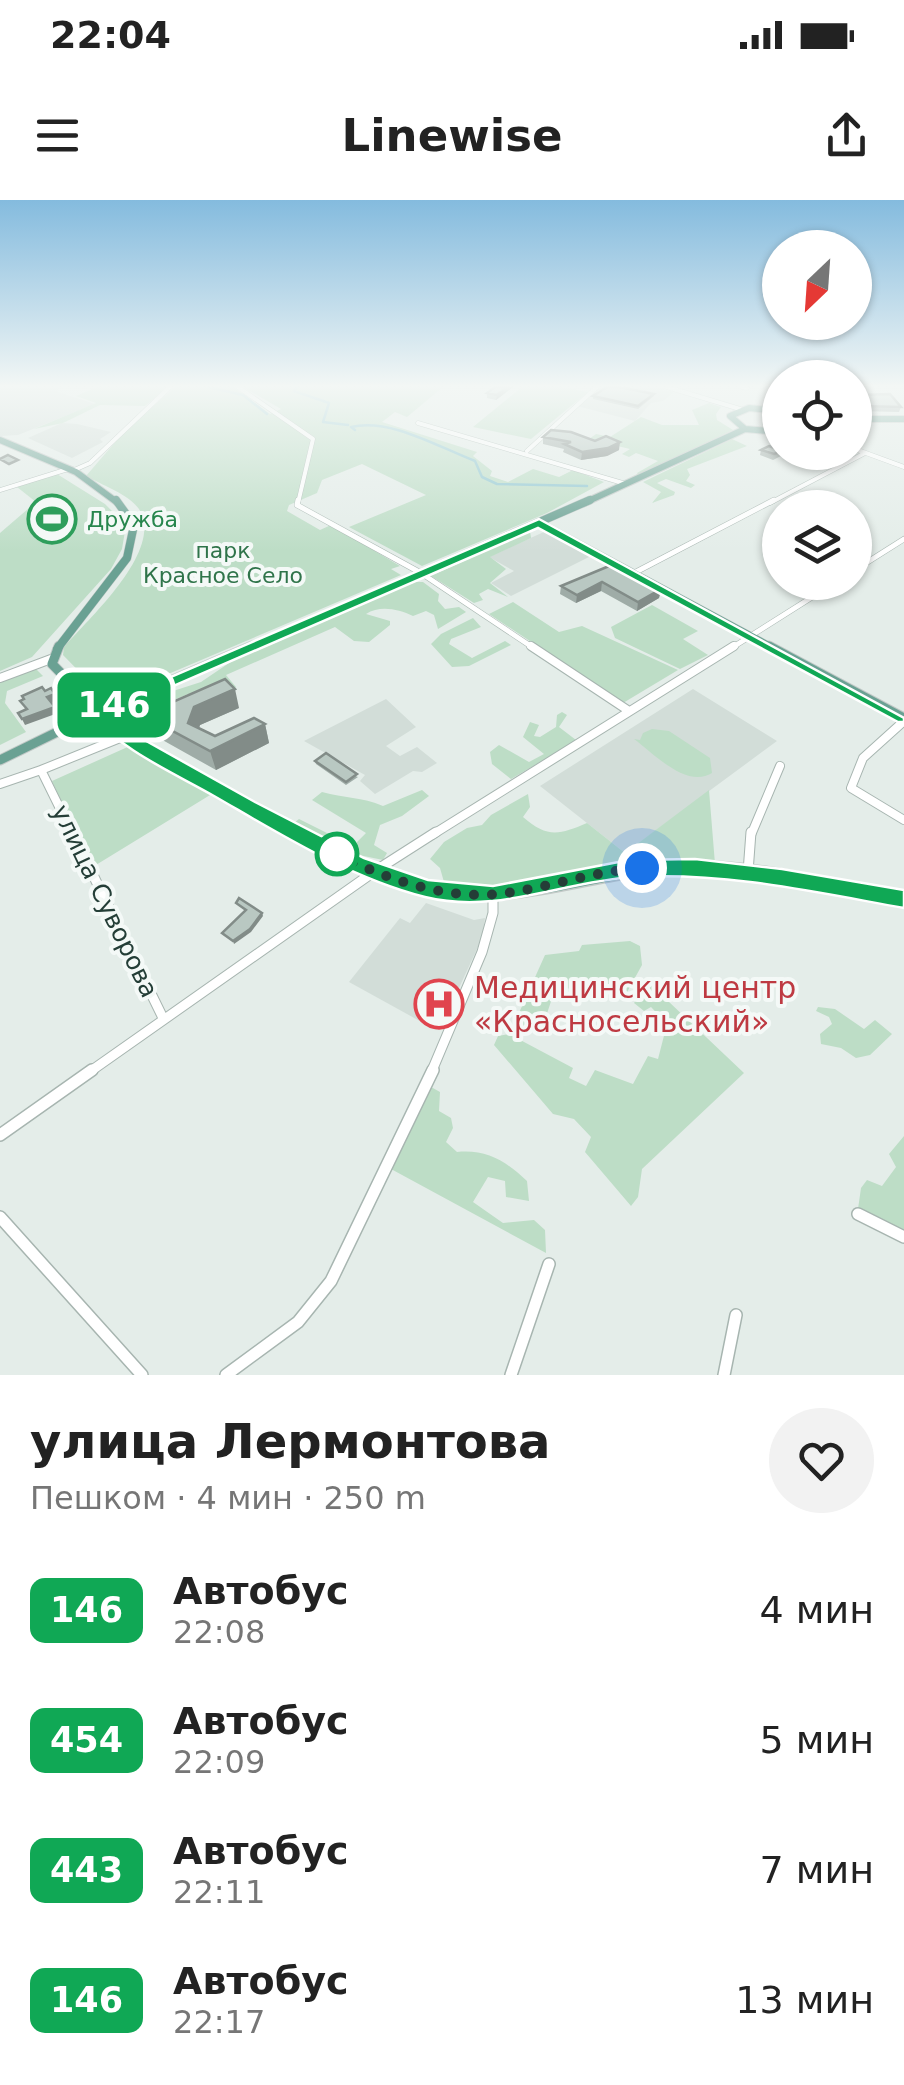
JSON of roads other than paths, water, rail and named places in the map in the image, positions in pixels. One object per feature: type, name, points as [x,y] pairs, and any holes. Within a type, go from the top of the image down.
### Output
[{"type":"main road","points":[[4,442],[70,470],[126,506],[133,518],[134,532],[120,569],[51,659],[125,736],[248,807],[375,872],[449,893],[493,894],[629,869],[695,867],[748,872],[904,899]]},
{"type":"main road","points":[[0,760],[98,712],[718,442]]},
{"type":"main road","points":[[539,523],[903,717]]},
{"type":"street","points":[[0,490],[90,463],[112,442]]},
{"type":"street","points":[[312,442],[297,505],[421,573],[629,712]]},
{"type":"street","points":[[479,442],[527,451],[626,484]]},
{"type":"street","points":[[527,451],[537,442]]},
{"type":"street","points":[[872,456],[904,467]]},
{"type":"street","points":[[634,573],[832,470]]},
{"type":"street","points":[[872,559],[904,538]]},
{"type":"street","points":[[0,1135],[375,872],[808,600]]},
{"type":"street","points":[[0,678],[51,659]]},
{"type":"street","points":[[903,717],[862,756],[854,768],[851,788],[904,820]]},
{"type":"street","points":[[0,784],[125,736]]},
{"type":"street","points":[[748,872],[752,827],[774,790],[780,766]]},
{"type":"street","name":"улица Суворова","points":[[41,770],[164,1018]]},
{"type":"street","points":[[226,1375],[298,1322],[331,1282],[442,1051],[448,1024],[491,926],[493,894]]},
{"type":"street","points":[[858,1214],[904,1236]]},
{"type":"street","points":[[0,1217],[142,1375]]},
{"type":"street","points":[[511,1375],[549,1264]]},
{"type":"street","points":[[724,1375],[736,1315]]},
{"type":"waterway","points":[[430,442],[475,461],[482,477],[497,484],[587,486]]},
{"type":"place","name":"Дружба","points":[[52,519]]},
{"type":"place","name":"Медицинский центр «Красносельский»","points":[[439,1004]]},
{"type":"park label","name":"парк Красное Село","points":[[223,562]]}]
